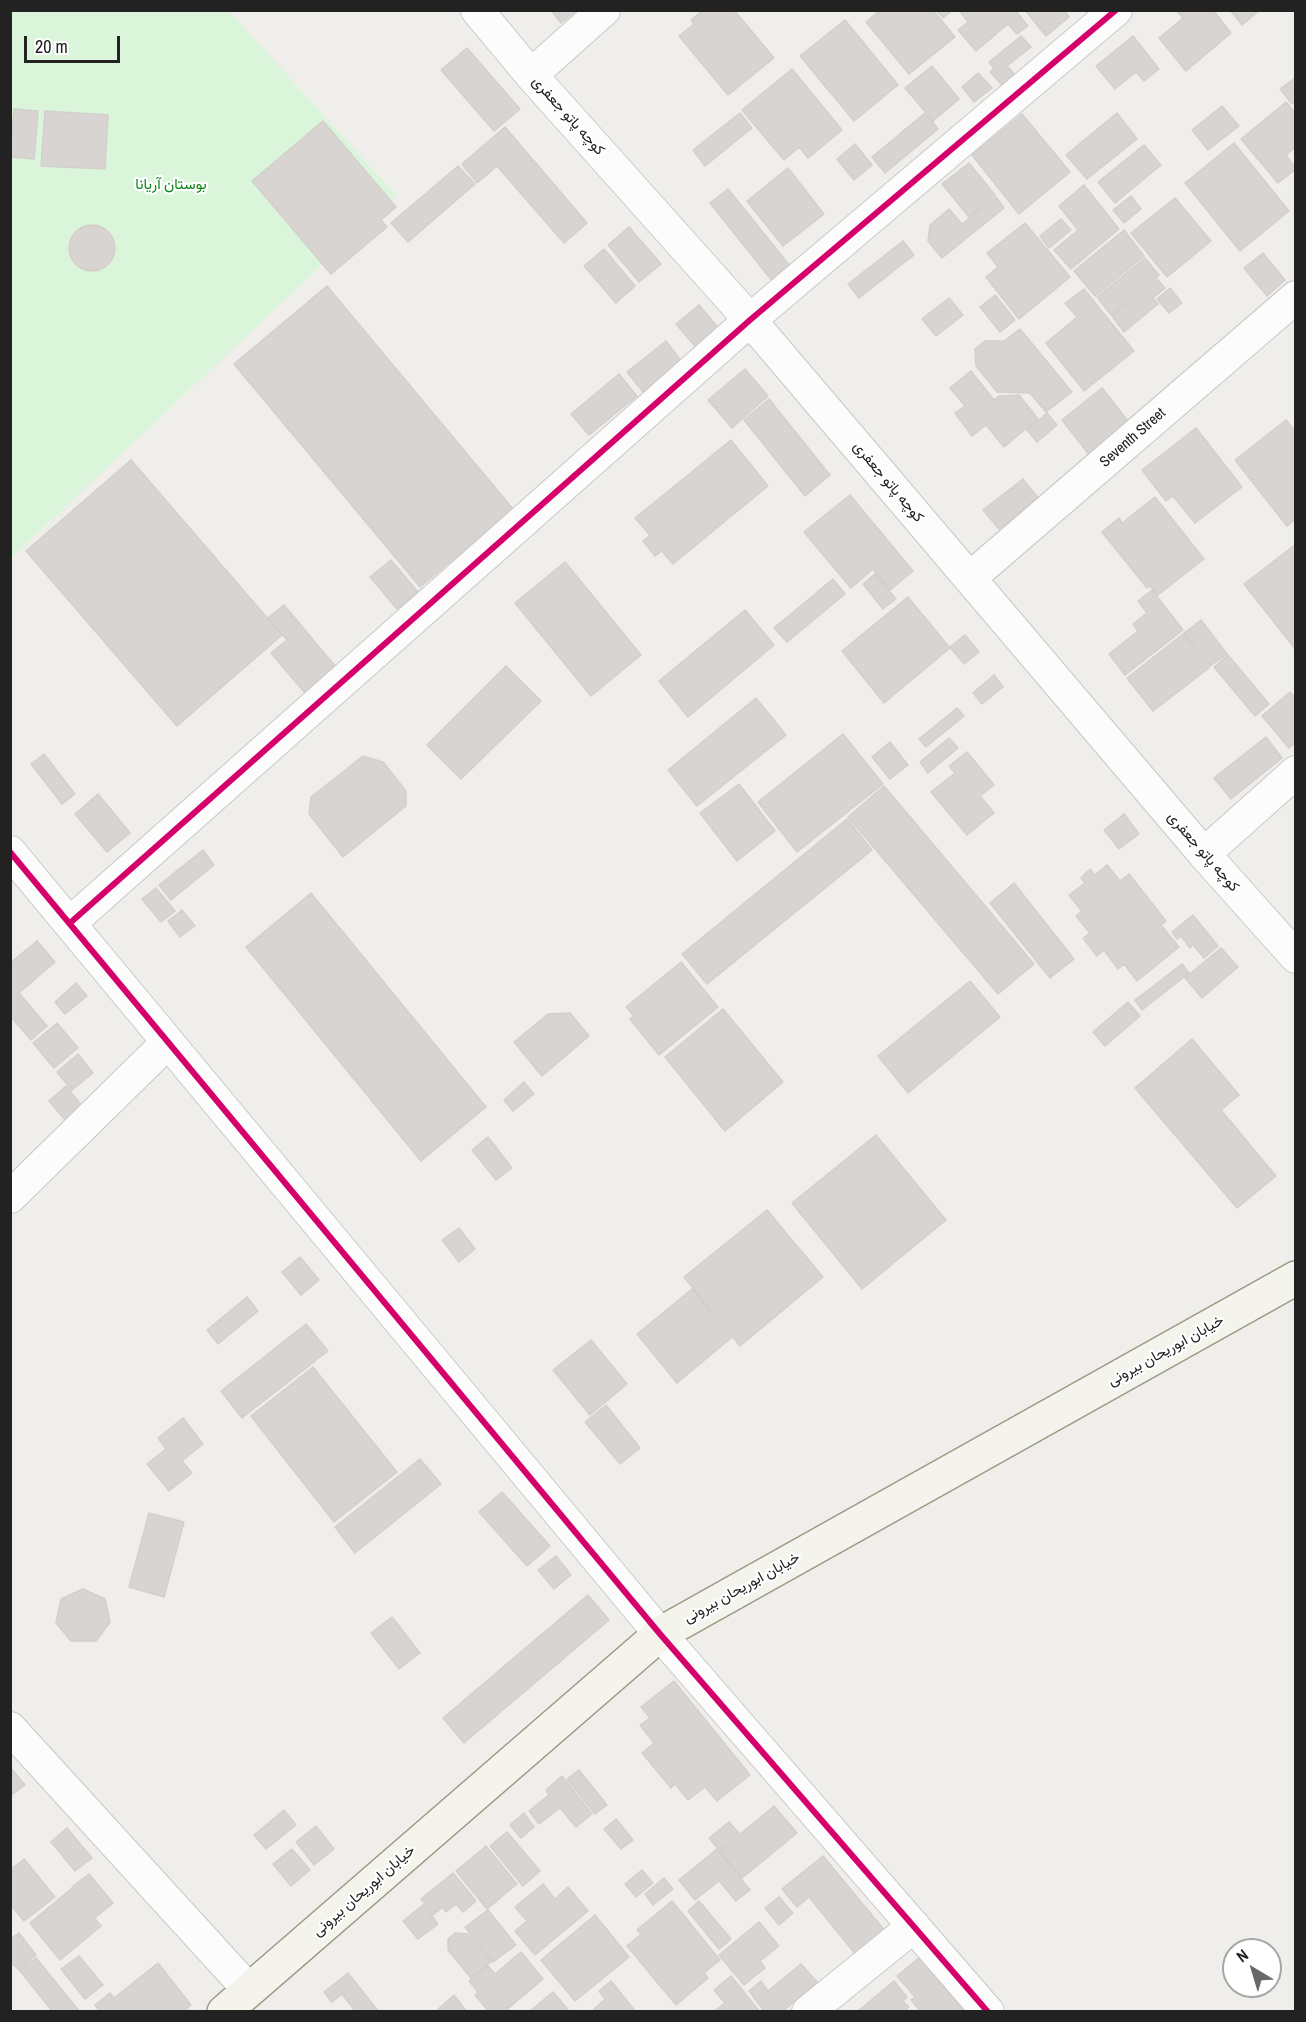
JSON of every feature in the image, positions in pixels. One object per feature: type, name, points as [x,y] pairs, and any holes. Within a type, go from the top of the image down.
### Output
[{"type":"street","name":"کوچه پاتو جعفری","points":[[477,10],[531,75],[750,320],[1204,854],[1296,957]]},
{"type":"street","points":[[531,75],[604,10]]},
{"type":"street","points":[[70,923],[750,320],[1116,10]]},
{"type":"street","name":"Seventh Street","points":[[970,579],[1296,297]]},
{"type":"street","points":[[1204,854],[1296,772]]},
{"type":"street","points":[[10,852],[660,1635],[988,2012]]},
{"type":"street","points":[[10,1197],[168,1042]]},
{"type":"street","name":"خیابان ابوریحان بیرونی","points":[[224,2012],[660,1635],[1296,1278]]},
{"type":"street","points":[[10,1728],[249,1990]]},
{"type":"street","points":[[808,2012],[914,1926]]},
{"type":"green space","name":"بوستان آریانا","points":[[11,11],[229,11],[396,195],[11,558]]},
{"type":"building","points":[[551,10],[577,10],[561,23]]},
{"type":"building","points":[[703,10],[734,10],[774,58],[728,95],[679,36],[694,24],[691,20]]},
{"type":"building","points":[[880,10],[933,10],[955,37],[909,74],[866,22]]},
{"type":"building","points":[[936,10],[953,10],[943,18]]},
{"type":"building","points":[[959,10],[1015,10],[1028,26],[1017,34],[1008,24],[976,51],[958,30],[968,22]]},
{"type":"building","points":[[1025,10],[1064,10],[1069,17],[1046,36]]},
{"type":"building","points":[[1176,10],[1213,10],[1231,33],[1186,71],[1159,38],[1183,18]]},
{"type":"building","points":[[1230,10],[1260,10],[1242,25]]},
{"type":"building","points":[[845,20],[898,85],[854,121],[800,56]]},
{"type":"building","points":[[1021,36],[1031,47],[1007,66],[1015,75],[1002,85],[990,72],[994,69],[989,62]]},
{"type":"building","points":[[1133,36],[1159,69],[1144,81],[1136,72],[1115,89],[1096,66]]},
{"type":"building","points":[[467,48],[520,109],[494,131],[441,70]]},
{"type":"building","points":[[932,66],[959,99],[933,121],[905,88]]},
{"type":"building","points":[[792,69],[842,130],[808,158],[799,147],[784,160],[742,110]]},
{"type":"building","points":[[978,73],[992,88],[974,102],[962,87]]},
{"type":"building","points":[[1296,77],[1296,101],[1292,104],[1280,89]]},
{"type":"building","points":[[1286,102],[1296,114],[1296,147],[1286,155],[1296,169],[1278,183],[1241,139]]},
{"type":"building","points":[[1222,106],[1239,126],[1208,150],[1192,130]]},
{"type":"building","points":[[14,109],[38,111],[34,159],[10,157]]},
{"type":"building","points":[[45,111],[108,115],[105,169],[41,166]]},
{"type":"building","points":[[740,113],[752,128],[705,166],[693,150]]},
{"type":"building","points":[[925,113],[938,129],[885,173],[872,157]]},
{"type":"building","points":[[1117,113],[1137,139],[1087,179],[1066,155]]},
{"type":"building","points":[[1022,114],[1070,172],[1019,214],[972,155]]},
{"type":"building","points":[[323,121],[396,207],[381,220],[387,227],[331,274],[252,181]]},
{"type":"building","points":[[505,127],[587,223],[564,243],[497,166],[477,183],[462,164]]},
{"type":"building","points":[[1234,143],[1289,211],[1240,251],[1185,183]]},
{"type":"building","points":[[855,144],[872,165],[854,180],[837,159]]},
{"type":"building","points":[[1144,145],[1161,165],[1115,203],[1098,182]]},
{"type":"building","points":[[969,163],[995,195],[969,217],[942,184]]},
{"type":"building","points":[[458,166],[475,184],[408,242],[391,223]]},
{"type":"building","points":[[788,168],[824,214],[783,246],[747,201]]},
{"type":"building","points":[[1084,185],[1119,229],[1071,269],[1054,250],[1078,230],[1059,206]]},
{"type":"building","points":[[728,189],[791,267],[773,282],[710,203]]},
{"type":"building","points":[[1131,196],[1141,209],[1124,223],[1113,210]]},
{"type":"building","points":[[996,197],[1004,208],[942,258],[928,241],[930,225],[949,209],[962,224]]},
{"type":"building","points":[[1175,198],[1211,241],[1167,277],[1131,233]]},
{"type":"building","points":[[1061,219],[1071,230],[1049,248],[1040,236]]},
{"type":"building","points":[[1025,223],[1070,277],[1019,319],[986,277],[998,267],[987,253]]},
{"type":"building","points":[[92,225],[108,232],[115,248],[108,264],[92,271],[76,264],[69,248],[76,232]]},
{"type":"building","points":[[629,227],[661,264],[639,282],[608,245]]},
{"type":"building","points":[[1124,230],[1144,256],[1095,296],[1074,271]]},
{"type":"building","points":[[903,241],[914,255],[859,298],[848,284]]},
{"type":"building","points":[[604,249],[635,286],[616,303],[584,266]]},
{"type":"building","points":[[1263,253],[1285,280],[1267,296],[1244,268]]},
{"type":"building","points":[[1145,258],[1159,275],[1111,315],[1097,297]]},
{"type":"building","points":[[1157,279],[1165,288],[1153,298],[1158,304],[1124,332],[1112,316]]},
{"type":"building","points":[[327,286],[513,509],[420,587],[234,364]]},
{"type":"building","points":[[1170,288],[1182,303],[1169,313],[1157,299]]},
{"type":"building","points":[[1084,289],[1134,351],[1084,391],[1046,343],[1077,317],[1065,303]]},
{"type":"building","points":[[995,295],[1015,320],[1000,332],[980,307]]},
{"type":"building","points":[[949,298],[963,315],[936,336],[922,319]]},
{"type":"building","points":[[699,305],[722,332],[699,351],[676,324]]},
{"type":"building","points":[[1020,329],[1072,392],[1046,412],[1030,393],[997,392],[976,366],[975,349],[985,341],[1004,341]]},
{"type":"building","points":[[666,341],[682,362],[643,392],[627,372]]},
{"type":"building","points":[[745,369],[768,396],[732,428],[708,400]]},
{"type":"building","points":[[971,371],[994,400],[999,396],[1019,395],[1038,419],[1004,447],[986,425],[972,436],[955,413],[965,406],[950,388]]},
{"type":"building","points":[[619,374],[637,396],[589,435],[571,414]]},
{"type":"building","points":[[1102,388],[1131,425],[1091,457],[1062,420]]},
{"type":"building","points":[[769,399],[830,475],[805,496],[744,420]]},
{"type":"building","points":[[1047,413],[1057,425],[1037,442],[1027,430]]},
{"type":"building","points":[[1286,420],[1296,432],[1296,519],[1287,526],[1235,460]]},
{"type":"building","points":[[1196,428],[1242,487],[1195,523],[1173,496],[1166,501],[1142,470]]},
{"type":"building","points":[[731,440],[768,486],[673,564],[662,551],[655,556],[643,541],[650,535],[635,518]]},
{"type":"building","points":[[131,460],[282,635],[177,726],[26,551]]},
{"type":"building","points":[[1023,479],[1038,498],[999,529],[983,510]]},
{"type":"building","points":[[850,495],[913,571],[890,590],[873,569],[851,588],[804,532]]},
{"type":"building","points":[[1155,497],[1204,559],[1158,595],[1150,586],[1147,588],[1102,532],[1119,518],[1122,523]]},
{"type":"building","points":[[1296,544],[1296,650],[1244,584]]},
{"type":"building","points":[[391,560],[418,592],[397,609],[370,577]]},
{"type":"building","points":[[565,562],[641,655],[591,696],[515,603]]},
{"type":"building","points":[[875,574],[896,599],[883,609],[863,584]]},
{"type":"building","points":[[833,579],[845,594],[787,642],[774,628]]},
{"type":"building","points":[[1152,590],[1183,630],[1125,675],[1109,654],[1138,631],[1133,624],[1147,613],[1138,601]]},
{"type":"building","points":[[908,597],[950,648],[884,703],[842,651]]},
{"type":"building","points":[[284,605],[336,667],[305,693],[271,653],[287,640],[268,618]]},
{"type":"building","points":[[745,610],[774,645],[688,717],[659,681]]},
{"type":"building","points":[[1201,620],[1227,654],[1210,666],[1184,633]]},
{"type":"building","points":[[1183,634],[1209,668],[1153,711],[1127,678]]},
{"type":"building","points":[[965,635],[979,652],[964,664],[950,647]]},
{"type":"building","points":[[1228,655],[1269,704],[1255,716],[1214,667]]},
{"type":"building","points":[[506,666],[541,701],[461,779],[427,745]]},
{"type":"building","points":[[994,675],[1003,687],[982,704],[973,693]]},
{"type":"building","points":[[1290,692],[1296,698],[1296,742],[1289,748],[1262,716]]},
{"type":"building","points":[[756,698],[786,735],[697,806],[668,770]]},
{"type":"building","points":[[957,708],[964,716],[926,747],[919,739]]},
{"type":"building","points":[[843,734],[883,784],[797,852],[758,802]]},
{"type":"building","points":[[1266,737],[1282,758],[1231,799],[1214,778]]},
{"type":"building","points":[[949,738],[958,748],[928,773],[920,762]]},
{"type":"building","points":[[890,742],[908,765],[890,779],[872,757]]},
{"type":"building","points":[[967,752],[994,785],[980,796],[994,813],[967,835],[931,792],[955,773],[949,766]]},
{"type":"building","points":[[44,754],[75,794],[62,804],[31,764]]},
{"type":"building","points":[[363,756],[383,762],[406,791],[406,806],[343,857],[309,814],[311,797]]},
{"type":"building","points":[[739,784],[775,831],[737,861],[700,813]]},
{"type":"building","points":[[884,786],[1034,964],[998,994],[848,817]]},
{"type":"building","points":[[98,794],[130,833],[107,852],[75,814]]},
{"type":"building","points":[[1124,814],[1139,834],[1119,849],[1104,830]]},
{"type":"building","points":[[847,819],[872,850],[707,984],[682,954]]},
{"type":"building","points":[[203,850],[214,865],[171,900],[159,885]]},
{"type":"building","points":[[1107,865],[1120,881],[1129,874],[1166,921],[1161,925],[1179,947],[1137,981],[1124,964],[1118,969],[1104,950],[1097,956],[1083,938],[1090,933],[1076,916],[1082,911],[1069,895],[1085,883],[1081,878],[1090,869],[1095,875]]},
{"type":"building","points":[[1014,883],[1074,959],[1050,978],[990,903]]},
{"type":"building","points":[[156,888],[175,911],[161,922],[142,899]]},
{"type":"building","points":[[311,893],[486,1107],[421,1161],[246,947]]},
{"type":"building","points":[[182,910],[195,926],[180,937],[168,921]]},
{"type":"building","points":[[1193,915],[1218,946],[1204,958],[1193,945],[1190,948],[1181,936],[1177,939],[1172,932]]},
{"type":"building","points":[[37,941],[55,962],[19,993],[47,1026],[31,1040],[10,1016],[10,963]]},
{"type":"building","points":[[1221,948],[1238,967],[1202,998],[1185,978]]},
{"type":"building","points":[[681,962],[718,1007],[659,1055],[630,1019],[634,1016],[626,1007]]},
{"type":"building","points":[[1182,964],[1189,973],[1142,1010],[1135,1000]]},
{"type":"building","points":[[970,981],[1000,1017],[908,1093],[878,1056]]},
{"type":"building","points":[[76,983],[87,996],[65,1014],[55,1002]]},
{"type":"building","points":[[1128,1002],[1140,1016],[1105,1046],[1093,1032]]},
{"type":"building","points":[[723,1009],[783,1082],[725,1131],[665,1057]]},
{"type":"building","points":[[570,1013],[589,1036],[542,1076],[514,1042],[548,1014]]},
{"type":"building","points":[[57,1023],[78,1048],[54,1068],[33,1043]]},
{"type":"building","points":[[1192,1039],[1239,1095],[1221,1110],[1276,1176],[1237,1208],[1135,1088]]},
{"type":"building","points":[[78,1054],[93,1073],[72,1090],[57,1072]]},
{"type":"building","points":[[524,1082],[534,1094],[513,1111],[504,1100]]},
{"type":"building","points":[[66,1086],[83,1107],[66,1121],[49,1101]]},
{"type":"building","points":[[876,1135],[946,1220],[862,1289],[792,1203]]},
{"type":"building","points":[[488,1137],[512,1168],[496,1180],[472,1150]]},
{"type":"building","points":[[767,1210],[823,1277],[740,1346],[684,1277]]},
{"type":"building","points":[[459,1228],[475,1249],[459,1262],[442,1240]]},
{"type":"building","points":[[300,1257],[319,1280],[301,1295],[282,1272]]},
{"type":"building","points":[[692,1289],[731,1338],[677,1383],[637,1334]]},
{"type":"building","points":[[247,1297],[258,1311],[218,1344],[207,1330]]},
{"type":"building","points":[[306,1324],[328,1351],[242,1418],[221,1391]]},
{"type":"building","points":[[591,1340],[627,1384],[590,1415],[553,1370]]},
{"type":"building","points":[[313,1367],[397,1472],[334,1522],[251,1416]]},
{"type":"building","points":[[606,1405],[640,1448],[620,1464],[585,1422]]},
{"type":"building","points":[[183,1418],[203,1444],[182,1461],[192,1473],[169,1491],[147,1464],[166,1449],[158,1438]]},
{"type":"building","points":[[420,1459],[441,1484],[355,1553],[335,1527]]},
{"type":"building","points":[[502,1492],[550,1546],[527,1566],[479,1512]]},
{"type":"building","points":[[149,1513],[184,1522],[164,1597],[129,1587]]},
{"type":"building","points":[[556,1556],[571,1575],[554,1589],[538,1570]]},
{"type":"building","points":[[83,1589],[105,1599],[110,1622],[96,1641],[71,1641],[56,1623],[61,1599]]},
{"type":"building","points":[[588,1595],[609,1620],[464,1743],[443,1718]]},
{"type":"building","points":[[392,1617],[420,1653],[399,1669],[371,1633]]},
{"type":"building","points":[[674,1681],[750,1775],[717,1801],[705,1787],[688,1800],[675,1784],[671,1788],[642,1753],[654,1743],[640,1725],[650,1718],[641,1707]]},
{"type":"building","points":[[10,1767],[25,1785],[10,1796]]},
{"type":"building","points":[[579,1770],[607,1805],[595,1814],[567,1779]]},
{"type":"building","points":[[562,1776],[592,1814],[576,1827],[560,1808],[539,1824],[529,1811],[549,1795],[546,1790]]},
{"type":"building","points":[[774,1806],[797,1833],[742,1878],[720,1851]]},
{"type":"building","points":[[284,1810],[296,1825],[266,1849],[254,1835]]},
{"type":"building","points":[[524,1813],[534,1827],[521,1838],[510,1825]]},
{"type":"building","points":[[616,1819],[633,1840],[621,1849],[604,1829]]},
{"type":"building","points":[[729,1822],[739,1833],[719,1850],[709,1838]]},
{"type":"building","points":[[316,1826],[334,1849],[314,1865],[296,1842]]},
{"type":"building","points":[[67,1828],[92,1858],[75,1871],[51,1842]]},
{"type":"building","points":[[507,1832],[540,1871],[523,1886],[490,1846]]},
{"type":"building","points":[[486,1846],[517,1884],[487,1909],[456,1871]]},
{"type":"building","points":[[292,1849],[310,1870],[291,1886],[273,1864]]},
{"type":"building","points":[[717,1849],[750,1890],[736,1901],[719,1881],[695,1900],[679,1880]]},
{"type":"building","points":[[823,1856],[886,1932],[857,1956],[809,1897],[797,1907],[782,1889]]},
{"type":"building","points":[[24,1859],[55,1897],[24,1921],[10,1904],[10,1870]]},
{"type":"building","points":[[642,1870],[653,1883],[636,1897],[625,1884]]},
{"type":"building","points":[[453,1873],[476,1901],[463,1912],[456,1904],[446,1912],[443,1907],[433,1915],[421,1899]]},
{"type":"building","points":[[89,1874],[113,1903],[96,1917],[72,1887]]},
{"type":"building","points":[[664,1878],[673,1889],[653,1905],[645,1894]]},
{"type":"building","points":[[543,1884],[555,1899],[568,1887],[588,1911],[535,1955],[515,1931],[527,1921],[515,1907]]},
{"type":"building","points":[[71,1889],[101,1926],[60,1960],[30,1923]]},
{"type":"building","points":[[779,1897],[793,1913],[779,1925],[765,1908]]},
{"type":"building","points":[[672,1901],[720,1960],[704,1973],[708,1978],[676,2005],[627,1946],[641,1934],[637,1930]]},
{"type":"building","points":[[699,1901],[731,1939],[719,1949],[688,1911]]},
{"type":"building","points":[[423,1905],[438,1924],[418,1939],[403,1921]]},
{"type":"building","points":[[488,1910],[516,1945],[493,1962],[465,1927]]},
{"type":"building","points":[[595,1915],[629,1957],[575,2001],[541,1960]]},
{"type":"building","points":[[759,1922],[779,1946],[760,1961],[765,1968],[744,1985],[719,1955]]},
{"type":"building","points":[[19,1933],[36,1955],[19,1970],[13,1964],[10,1966],[10,1939]]},
{"type":"building","points":[[455,1933],[468,1934],[491,1962],[471,1978],[448,1950],[448,1939]]},
{"type":"building","points":[[521,1952],[543,1979],[504,2012],[489,2012],[475,1995],[478,1992],[469,1981],[488,1966],[495,1974]]},
{"type":"building","points":[[79,1956],[103,1985],[85,1999],[61,1969]]},
{"type":"building","points":[[920,1957],[964,2012],[921,2012],[911,2000],[915,1997],[897,1976]]},
{"type":"building","points":[[36,1958],[80,2012],[53,2012],[20,1971]]},
{"type":"building","points":[[158,1963],[191,2005],[183,2012],[100,2012],[95,2005],[110,1993],[114,1998]]},
{"type":"building","points":[[801,1964],[817,1982],[782,2012],[765,2012],[749,1991],[761,1981],[768,1991]]},
{"type":"building","points":[[348,1973],[379,2012],[356,2012],[342,1994],[332,2002],[324,1992]]},
{"type":"building","points":[[731,1976],[760,2012],[715,2011],[725,2003],[714,1990]]},
{"type":"building","points":[[611,1981],[636,2012],[591,2012],[605,1999],[599,1991]]},
{"type":"building","points":[[894,1981],[907,1997],[903,2001],[909,2007],[904,2012],[857,2012]]},
{"type":"building","points":[[553,1992],[570,2012],[529,2012]]},
{"type":"building","points":[[454,1995],[467,2012],[435,2012]]},
{"type":"cycle path","points":[[70,923],[750,320],[1116,10]]},
{"type":"cycle path","points":[[10,852],[660,1634],[988,2012]]}]
